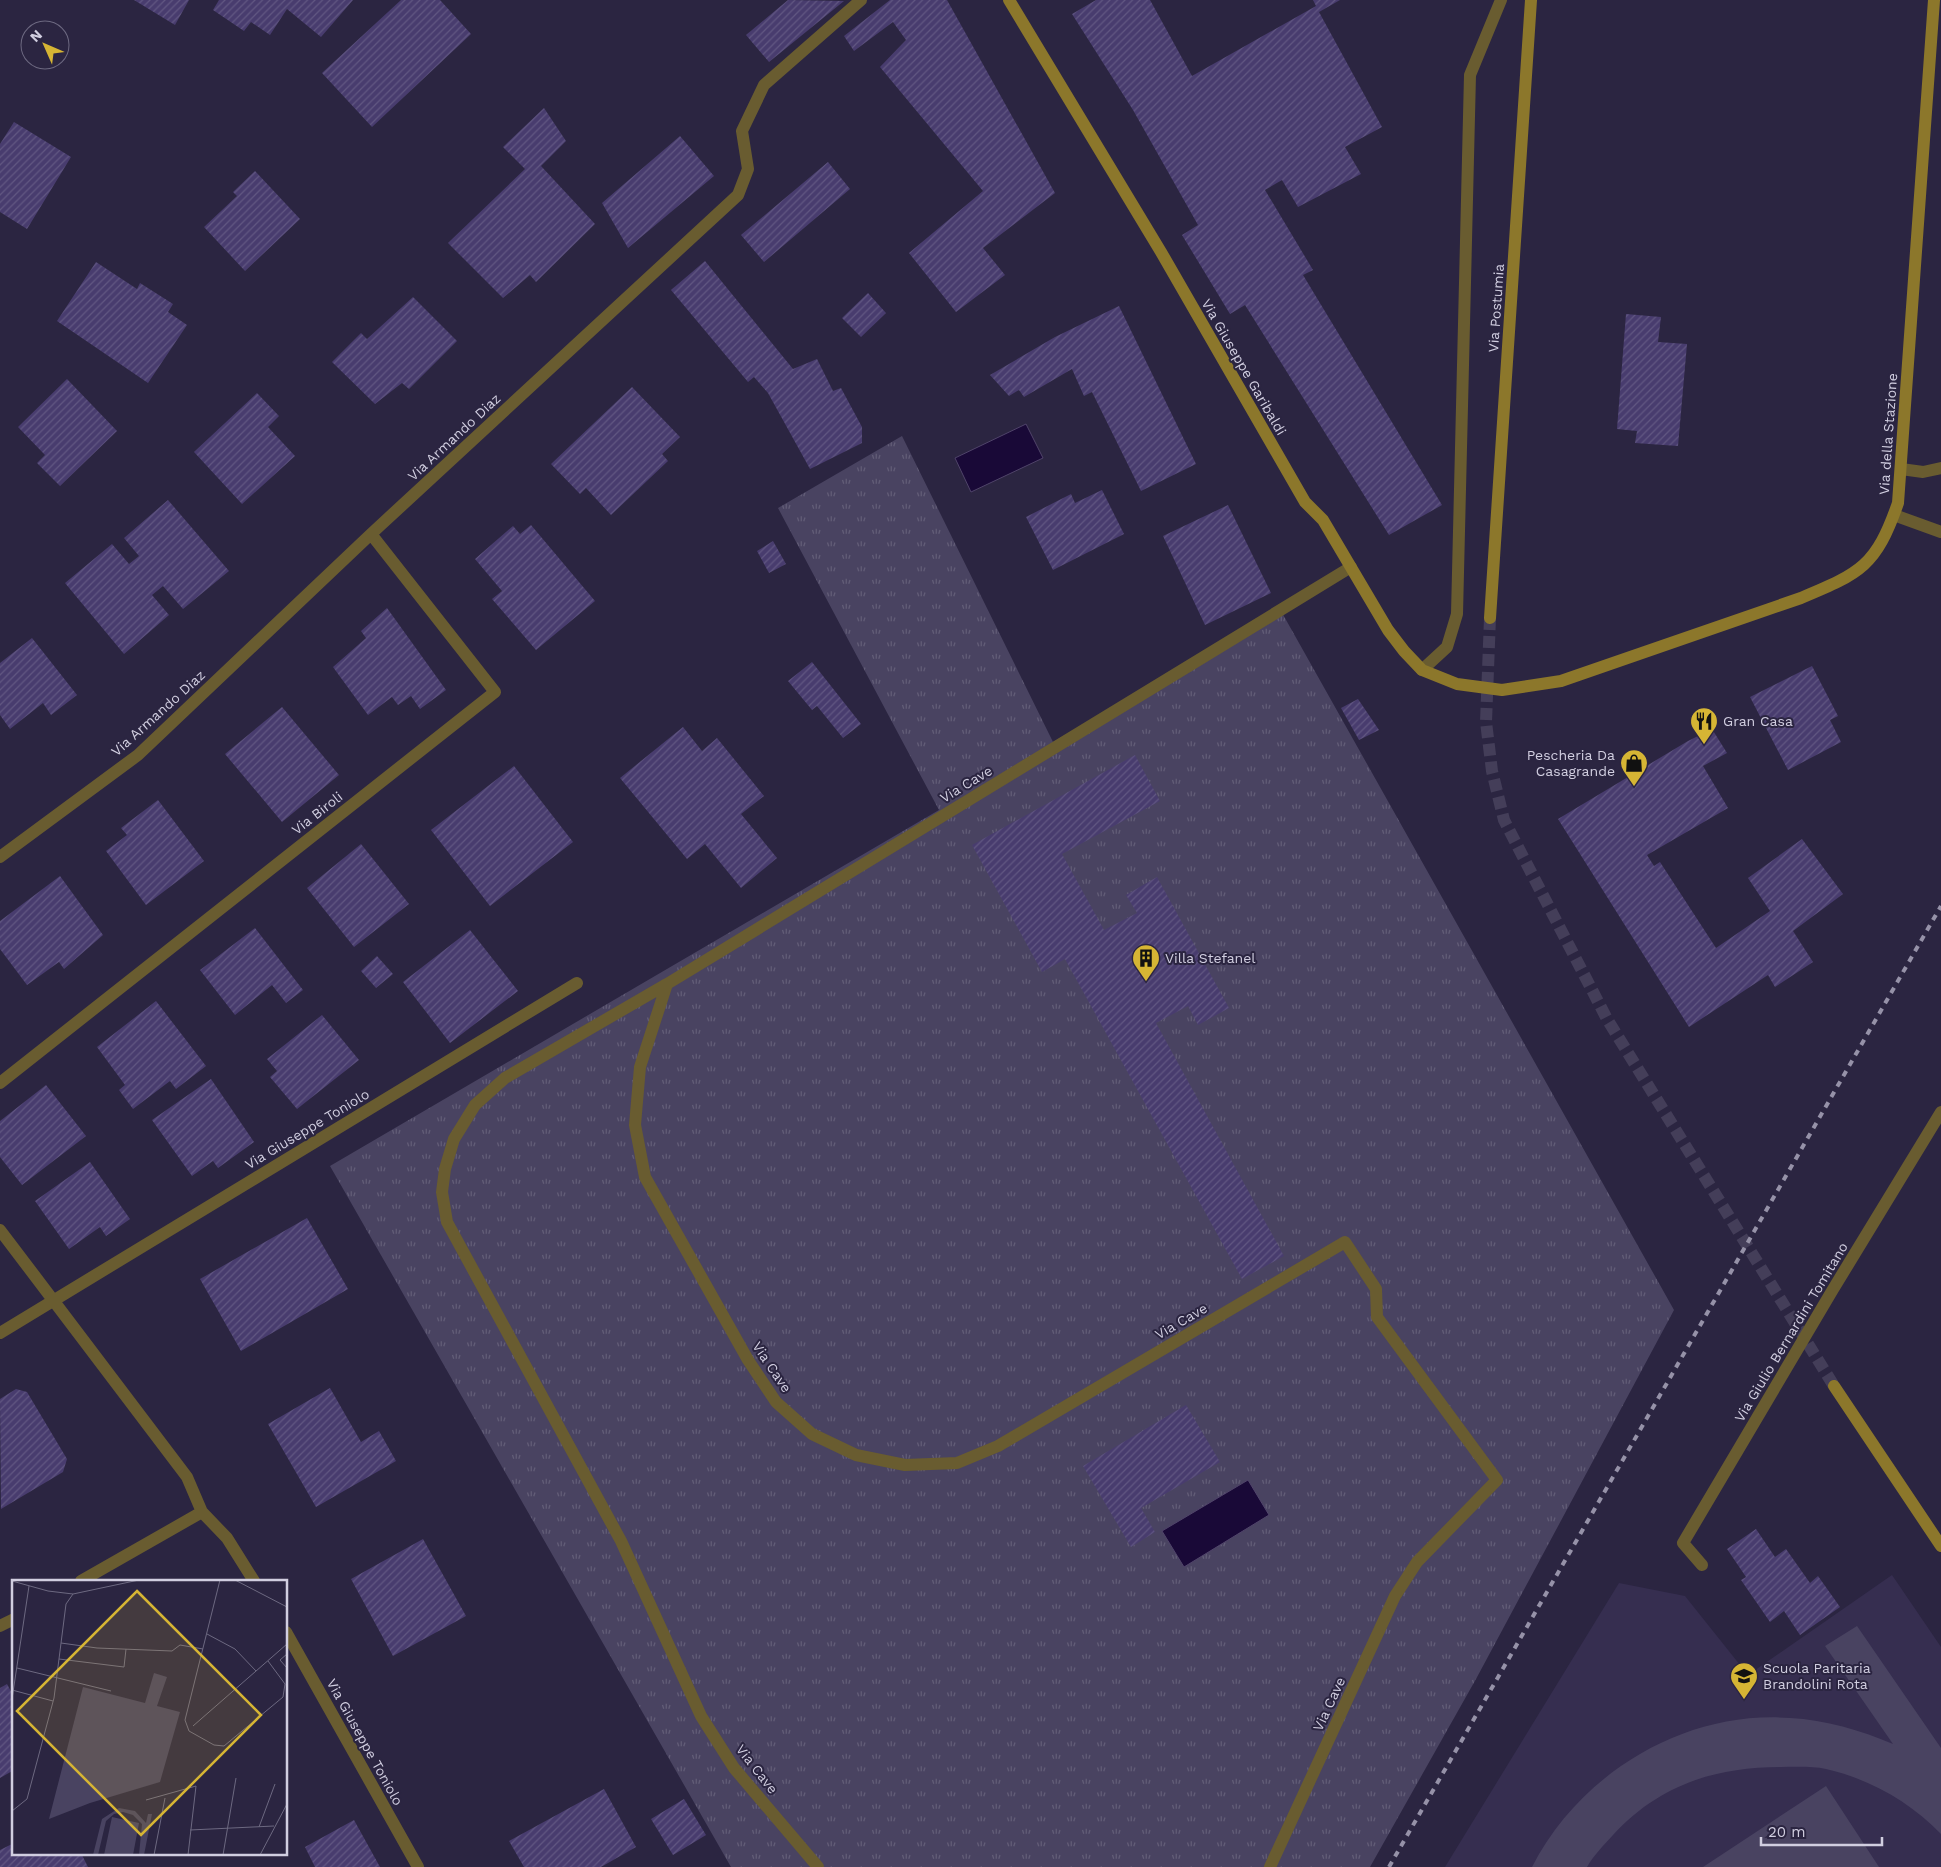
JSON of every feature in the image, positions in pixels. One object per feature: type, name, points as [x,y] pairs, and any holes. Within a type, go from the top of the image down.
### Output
[{"type":"street","name":"Via Armando Diaz","points":[[0,857],[138,755],[371,534],[738,195],[748,169],[742,130],[764,85],[861,0]]},
{"type":"street","name":"Via Giuseppe Garibaldi","points":[[1009,0],[1161,252],[1305,502],[1323,520],[1388,630],[1422,670],[1457,684],[1502,690]]},
{"type":"street","points":[[1422,670],[1447,648],[1457,614],[1470,74],[1501,0]]},
{"type":"street","name":"Via Postumia","points":[[1490,618],[1531,0]]},
{"type":"street","points":[[1934,0],[1941,4]]},
{"type":"street","name":"Via della Stazione","points":[[1502,690],[1561,681],[1801,598],[1833,585],[1859,571],[1875,555],[1889,530],[1898,503],[1934,0]]},
{"type":"street","points":[[1901,469],[1923,472],[1941,468]]},
{"type":"street","points":[[1894,515],[1941,532]]},
{"type":"street","name":"Via Biroli","points":[[0,1083],[495,692],[371,534]]},
{"type":"street","name":"Via Cave","points":[[818,1867],[734,1768],[701,1716],[621,1541],[447,1222],[442,1192],[445,1169],[454,1138],[475,1105],[505,1078],[667,984],[1351,567]]},
{"type":"street","name":"Via Giuseppe Toniolo","points":[[0,1333],[577,983]]},
{"type":"street","name":"Via Cave","points":[[667,984],[640,1067],[635,1125],[645,1177],[748,1360],[776,1402],[812,1434],[856,1455],[905,1465],[957,1462],[998,1446],[1345,1242],[1376,1289],[1377,1317],[1498,1480],[1417,1562],[1395,1596],[1270,1867]]},
{"type":"street","name":"Via Giulio Bernardini Tomitano","points":[[1702,1565],[1683,1544],[1832,1291],[1941,1112]]},
{"type":"street","points":[[0,1230],[187,1477],[202,1512],[227,1538],[253,1580]]},
{"type":"street","points":[[1834,1386],[1941,1546]]},
{"type":"street","points":[[83,1580],[202,1512]]},
{"type":"street","points":[[0,1626],[12,1620]]},
{"type":"street","name":"Via Giuseppe Toniolo","points":[[288,1636],[418,1867]]},
{"type":"shaded area","points":[[1026,424],[1043,458],[971,492],[955,458]]},
{"type":"shaded area","points":[[1248,1480],[1269,1515],[1184,1567],[1162,1531]]},
{"type":"shaded area","name":"Scuola Paritaria Brandolini Rota","points":[[1892,1575],[1941,1647],[1941,1867],[1445,1867],[1619,1583],[1685,1596],[1748,1675]]},
{"type":"green space","points":[[902,436],[1053,742],[1281,611],[1674,1310],[1476,1679],[1370,1867],[731,1867],[330,1166],[939,810],[778,508]]},
{"type":"green space","points":[[1857,1626],[1941,1748],[1941,1834],[1903,1802],[1874,1786],[1842,1773],[1815,1767],[1757,1768],[1711,1775],[1690,1782],[1649,1803],[1613,1835],[1587,1867],[1532,1867],[1553,1833],[1578,1803],[1607,1776],[1640,1754],[1675,1737],[1712,1725],[1751,1718],[1790,1718],[1843,1726],[1893,1744],[1825,1646]]},
{"type":"green space","points":[[1826,1786],[1879,1867],[1703,1867]]},
{"type":"building","points":[[134,0],[189,0],[175,25]]},
{"type":"building","points":[[219,0],[353,0],[321,37],[287,9],[270,35],[251,22],[244,31],[213,10]]},
{"type":"building","points":[[401,0],[440,0],[471,34],[372,127],[322,73]]},
{"type":"building","points":[[788,0],[844,1],[769,62],[746,35]]},
{"type":"building","points":[[890,0],[947,0],[1055,193],[983,248],[1005,275],[956,312],[909,253],[983,191],[880,67],[906,40],[893,22],[854,51],[844,36]]},
{"type":"building","points":[[1096,0],[1150,0],[1192,76],[1316,6],[1313,0],[1340,0],[1319,12],[1382,127],[1345,147],[1361,174],[1298,207],[1282,180],[1265,190],[1313,270],[1303,275],[1442,505],[1389,535],[1245,305],[1230,314],[1182,235],[1198,225],[1133,110],[1072,14]]},
{"type":"building","points":[[544,108],[566,141],[541,166],[595,224],[536,282],[530,275],[503,298],[448,243],[525,169],[503,147]]},
{"type":"building","points":[[14,122],[71,157],[27,229],[0,212],[0,144]]},
{"type":"building","points":[[680,136],[714,176],[628,248],[602,203]]},
{"type":"building","points":[[828,162],[850,189],[764,262],[741,235]]},
{"type":"building","points":[[255,171],[300,219],[245,271],[204,227],[237,196],[233,192]]},
{"type":"building","points":[[705,261],[793,369],[817,359],[833,391],[841,388],[862,427],[862,443],[810,469],[768,393],[754,377],[748,382],[671,290]]},
{"type":"building","points":[[96,262],[137,289],[140,283],[173,304],[168,312],[187,325],[148,383],[57,321]]},
{"type":"building","points":[[868,293],[886,313],[861,337],[842,318]]},
{"type":"building","points":[[413,297],[457,341],[409,389],[402,383],[375,404],[332,362],[361,333],[367,339]]},
{"type":"building","points":[[1119,306],[1196,464],[1141,491],[1092,392],[1084,396],[1072,369],[1024,397],[1019,390],[1009,396],[990,375],[1055,337]]},
{"type":"building","points":[[1626,314],[1661,317],[1658,342],[1687,344],[1678,446],[1635,443],[1637,431],[1617,429]]},
{"type":"building","points":[[67,379],[117,431],[60,486],[37,463],[45,455],[18,427]]},
{"type":"building","points":[[632,387],[680,437],[662,454],[668,461],[611,515],[586,488],[580,494],[551,464]]},
{"type":"building","points":[[257,393],[279,416],[268,427],[295,456],[242,504],[194,452]]},
{"type":"building","points":[[1102,490],[1124,534],[1053,570],[1026,517],[1071,494],[1075,503]]},
{"type":"building","points":[[168,500],[229,571],[183,609],[163,586],[152,595],[169,615],[124,654],[65,583],[112,544],[129,564],[139,556],[124,538]]},
{"type":"building","points":[[1228,505],[1271,593],[1205,625],[1163,536]]},
{"type":"building","points":[[531,525],[595,601],[536,650],[492,599],[502,591],[475,559],[513,526],[520,534]]},
{"type":"building","points":[[773,541],[786,564],[769,573],[757,551]]},
{"type":"building","points":[[387,608],[446,690],[420,709],[411,696],[398,705],[392,697],[368,715],[333,667],[366,638],[361,631]]},
{"type":"building","points":[[32,638],[77,695],[51,715],[43,703],[10,729],[0,715],[0,663]]},
{"type":"building","points":[[812,662],[861,724],[843,738],[817,706],[812,710],[788,681]]},
{"type":"building","points":[[1812,666],[1838,716],[1830,720],[1841,742],[1788,770],[1750,697]]},
{"type":"building","points":[[1358,699],[1379,730],[1359,740],[1341,708]]},
{"type":"building","points":[[282,707],[339,775],[282,822],[225,754]]},
{"type":"building","points":[[683,727],[702,751],[717,738],[764,796],[741,814],[777,858],[741,888],[705,844],[687,859],[620,778]]},
{"type":"building","points":[[1712,729],[1727,753],[1703,766],[1728,808],[1647,855],[1654,866],[1660,862],[1716,948],[1770,911],[1748,878],[1802,839],[1843,894],[1793,931],[1813,962],[1775,987],[1768,975],[1689,1027],[1558,819],[1688,741]]},
{"type":"building","points":[[1135,755],[1160,801],[1062,854],[1104,930],[1137,913],[1126,895],[1157,877],[1229,1008],[1198,1025],[1188,1006],[1156,1023],[1284,1256],[1242,1279],[1065,959],[1042,972],[972,845]]},
{"type":"building","points":[[514,766],[573,842],[490,906],[431,830]]},
{"type":"building","points":[[158,800],[204,861],[146,905],[106,851],[127,835],[121,828]]},
{"type":"building","points":[[361,844],[409,904],[354,947],[307,888]]},
{"type":"building","points":[[60,876],[103,935],[64,969],[59,962],[27,985],[0,949],[0,921]]},
{"type":"building","points":[[255,928],[303,990],[286,1003],[272,985],[235,1015],[200,970]]},
{"type":"building","points":[[470,930],[518,991],[450,1043],[403,982]]},
{"type":"building","points":[[377,956],[393,974],[376,988],[361,971]]},
{"type":"building","points":[[156,1001],[206,1066],[176,1089],[170,1081],[133,1109],[119,1090],[125,1085],[97,1047]]},
{"type":"building","points":[[322,1015],[359,1060],[297,1109],[270,1077],[277,1071],[267,1059]]},
{"type":"building","points":[[211,1079],[254,1142],[218,1168],[213,1161],[192,1176],[152,1120]]},
{"type":"building","points":[[46,1085],[86,1136],[22,1185],[0,1157],[0,1121]]},
{"type":"building","points":[[90,1162],[130,1219],[106,1236],[100,1227],[69,1249],[35,1201]]},
{"type":"building","points":[[307,1218],[348,1289],[241,1351],[200,1279]]},
{"type":"building","points":[[330,1388],[361,1442],[379,1431],[396,1461],[316,1507],[268,1424]]},
{"type":"building","points":[[16,1389],[27,1392],[67,1459],[63,1472],[1,1509],[0,1399]]},
{"type":"building","points":[[1186,1405],[1220,1462],[1141,1508],[1155,1532],[1131,1547],[1083,1466]]},
{"type":"building","points":[[1756,1529],[1775,1557],[1786,1549],[1810,1583],[1818,1576],[1840,1607],[1800,1635],[1784,1611],[1770,1622],[1741,1580],[1746,1577],[1727,1549]]},
{"type":"building","points":[[423,1539],[466,1616],[393,1656],[351,1579]]},
{"type":"building","points":[[7,1684],[12,1693],[12,1771],[0,1778],[0,1688]]},
{"type":"building","points":[[604,1789],[636,1847],[601,1867],[524,1867],[509,1841]]},
{"type":"building","points":[[684,1799],[706,1835],[673,1855],[651,1819]]},
{"type":"building","points":[[354,1820],[380,1867],[315,1867],[305,1847]]},
{"type":"building","points":[[12,1844],[12,1854],[82,1854],[88,1867],[0,1867],[0,1850]]},
{"type":"tunnel","points":[[1490,618],[1486,722],[1492,771],[1504,820],[1607,1019],[1834,1386]]},
{"type":"railway","points":[[1389,1867],[1941,906]]},
{"type":"place","name":"Gran Casa","points":[[1704,745]]},
{"type":"place","name":"Pescheria Da Casagrande","points":[[1634,787]]},
{"type":"place","name":"Villa Stefanel","points":[[1146,982]]},
{"type":"place","name":"Scuola Paritaria Brandolini Rota","points":[[1744,1700]]}]
